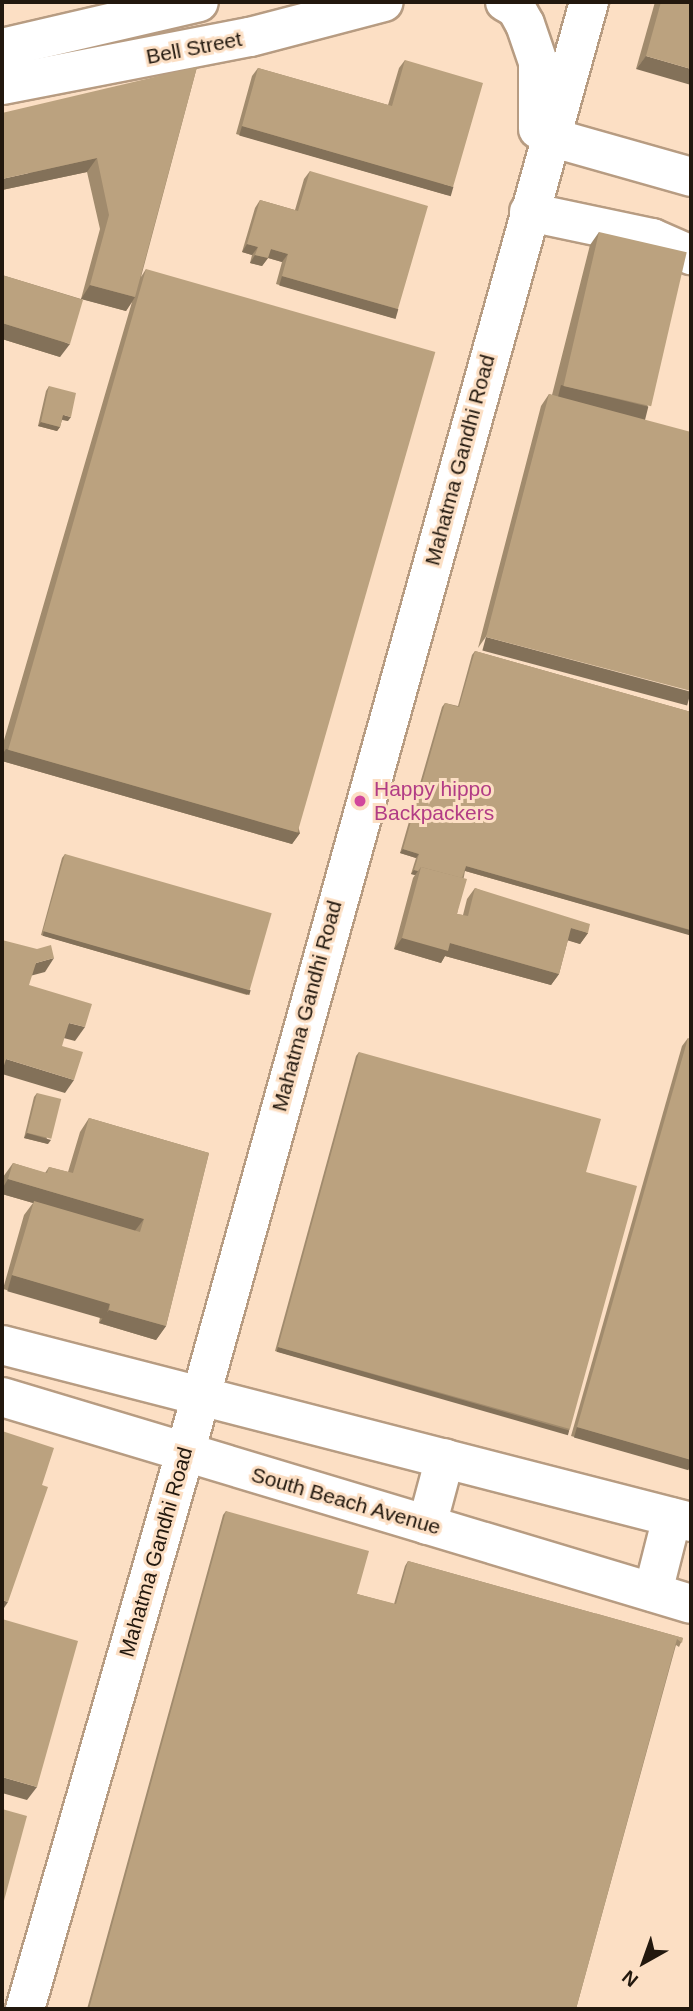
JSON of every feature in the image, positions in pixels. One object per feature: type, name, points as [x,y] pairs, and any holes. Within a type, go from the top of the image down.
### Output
[{"type":"main road","name":"Bell Street","points":[[2,48],[199,2]]},
{"type":"main road","name":"Bell Street","points":[[2,85],[290,14],[384,2]]},
{"type":"main road","points":[[505,2],[516,8],[525,24],[538,62],[532,198],[652,238],[691,254]]},
{"type":"main road","name":"Mahatma Gandhi Road","points":[[25,2009],[185,1453],[532,198],[589,2]]},
{"type":"main road","points":[[550,137],[691,177]]},
{"type":"main road","points":[[2,1345],[682,1520],[653,1592]]},
{"type":"main road","name":"South Beach Avenue","points":[[2,1397],[691,1604]]},
{"type":"main road","points":[[427,1525],[445,1458]]},
{"type":"building","points":[[661,2],[691,2],[691,69],[646,56]]},
{"type":"building","points":[[405,60],[483,83],[453,187],[242,126],[258,68],[392,106]]},
{"type":"building","points":[[197,67],[135,297],[90,285],[109,215],[97,158],[2,179],[2,113]]},
{"type":"building","points":[[310,171],[428,206],[398,309],[282,276],[288,254],[271,249],[268,258],[255,255],[258,247],[247,244],[260,200],[298,211]]},
{"type":"building","points":[[599,232],[687,252],[651,406],[563,386]]},
{"type":"building","points":[[146,269],[435,352],[298,833],[8,750]]},
{"type":"building","points":[[2,275],[83,300],[70,344],[2,323]]},
{"type":"building","points":[[49,386],[76,393],[71,417],[63,415],[60,427],[41,422]]},
{"type":"building","points":[[549,394],[691,432],[691,691],[486,637]]},
{"type":"building","points":[[475,651],[691,712],[691,930],[466,866],[462,878],[421,867],[418,871],[414,870],[419,854],[403,849],[445,703],[459,707]]},
{"type":"building","points":[[65,854],[272,913],[250,990],[43,931]]},
{"type":"building","points":[[421,867],[467,879],[457,914],[468,916],[475,888],[590,924],[588,933],[571,928],[559,974],[450,943],[448,951],[402,938]]},
{"type":"building","points":[[2,940],[37,949],[51,945],[54,958],[36,963],[29,985],[92,1004],[85,1027],[69,1023],[62,1046],[83,1052],[74,1080],[6,1059],[2,1072]]},
{"type":"building","points":[[688,1038],[691,1039],[691,1460],[577,1427]]},
{"type":"building","points":[[359,1052],[601,1119],[586,1172],[637,1186],[570,1429],[278,1347]]},
{"type":"building","points":[[37,1093],[61,1099],[51,1139],[27,1133]]},
{"type":"building","points":[[89,1118],[209,1153],[166,1326],[109,1310],[110,1304],[12,1275],[34,1201],[140,1232],[144,1219],[8,1179],[13,1163],[47,1173],[49,1167],[73,1173]]},
{"type":"building","points":[[2,1431],[54,1448],[42,1485],[48,1487],[8,1602],[2,1600]]},
{"type":"building","points":[[226,1511],[369,1551],[357,1594],[396,1604],[408,1561],[683,1638],[682,1643],[677,1639],[576,2009],[89,2009]]},
{"type":"building","points":[[2,1619],[78,1641],[37,1787],[2,1777]]},
{"type":"building","points":[[2,1809],[27,1816],[2,1908]]},
{"type":"place","name":"Happy hippo Backpackers","points":[[360,801]]}]
